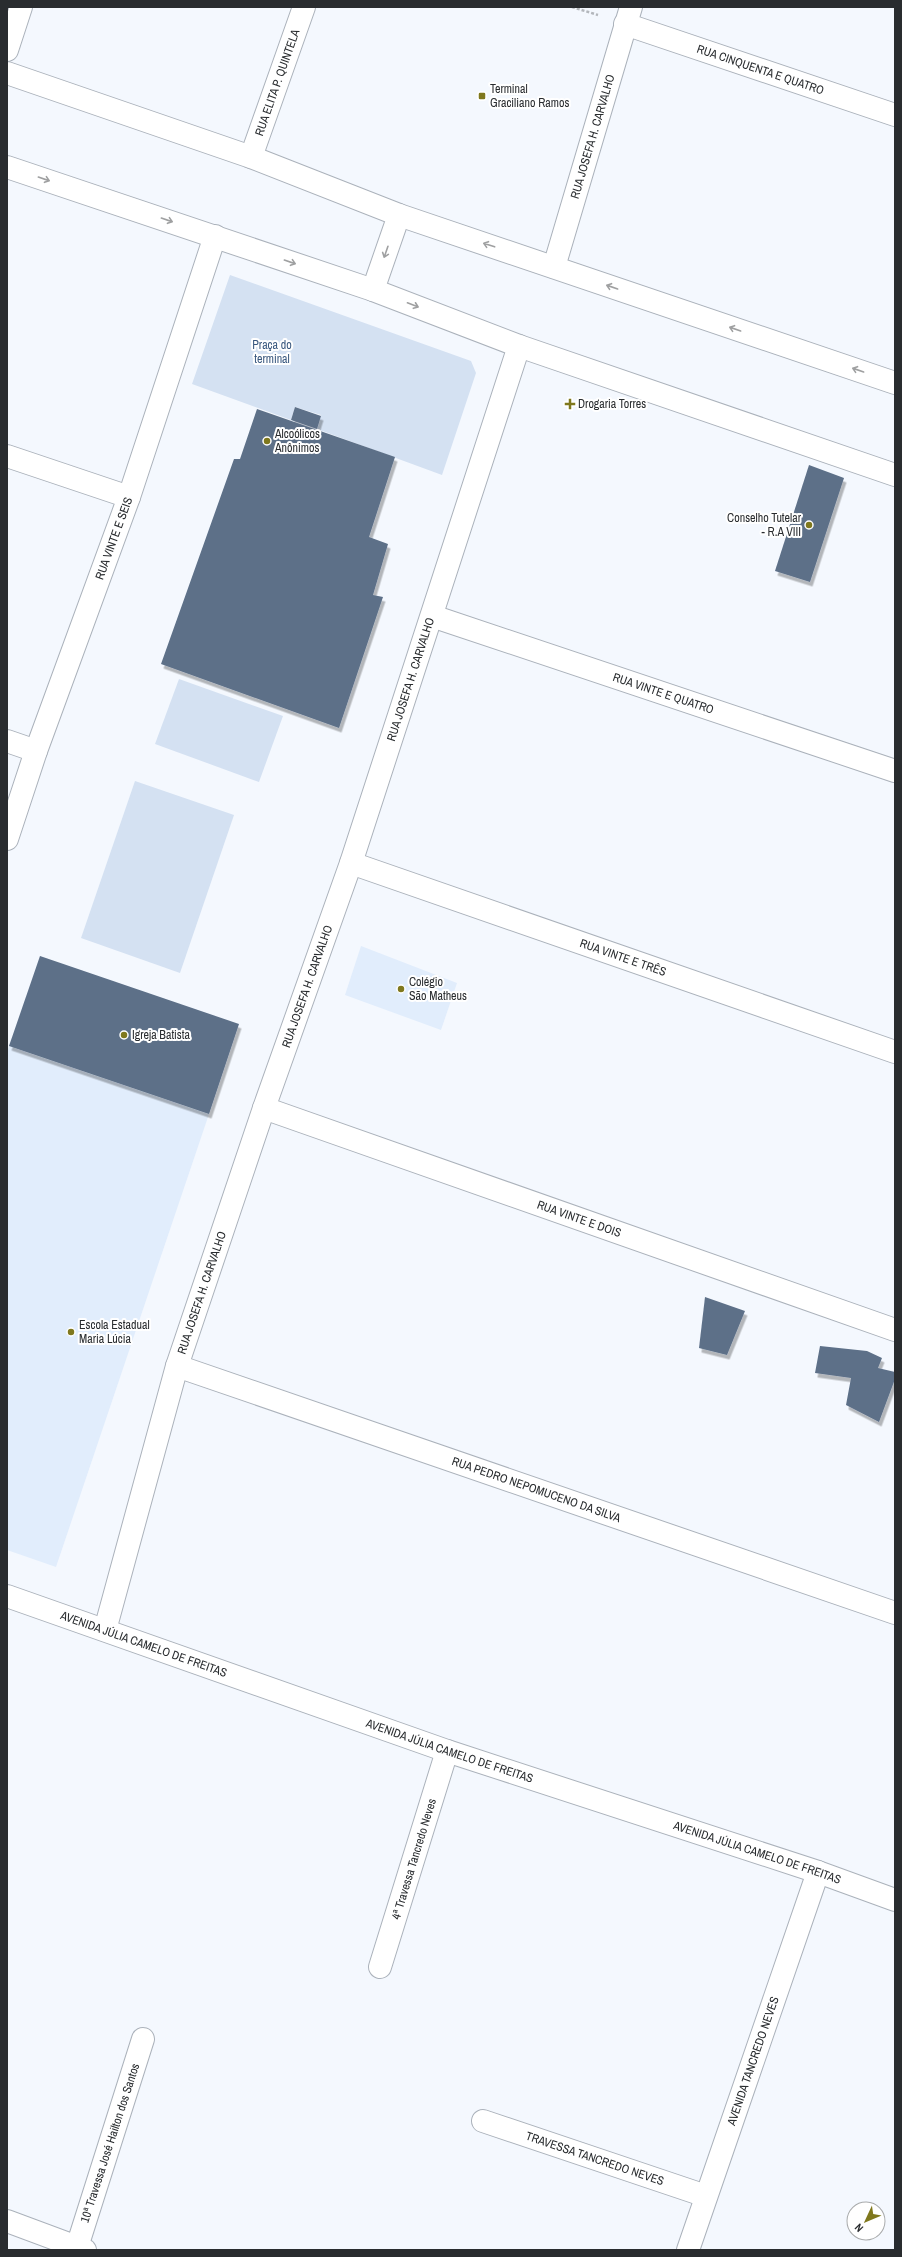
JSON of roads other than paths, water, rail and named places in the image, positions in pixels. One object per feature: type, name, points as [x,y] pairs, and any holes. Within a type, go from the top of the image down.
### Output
[{"type":"street","points":[[7,50],[21,7]]},
{"type":"street","name":"RUA ELITA P. QUINTELA","points":[[251,157],[304,7]]},
{"type":"street","name":"RUA CINQUENTA E QUATRO","points":[[628,16],[895,115]]},
{"type":"street","name":"RUA JOSEFA H. CARVALHO","points":[[554,267],[628,16]]},
{"type":"street","points":[[7,73],[251,157],[399,215],[895,383]]},
{"type":"street","points":[[7,167],[373,290],[519,346],[895,474]]},
{"type":"street","points":[[373,290],[399,215]]},
{"type":"street","name":"RUA VINTE E SEIS","points":[[7,839],[36,751],[129,497],[215,236]]},
{"type":"street","name":"RUA JOSEFA H. CARVALHO","points":[[105,1630],[177,1366],[264,1108],[351,863],[519,346]]},
{"type":"street","points":[[7,456],[129,497]]},
{"type":"street","name":"RUA VINTE E QUATRO","points":[[432,616],[895,772]]},
{"type":"street","points":[[7,741],[36,751]]},
{"type":"street","name":"RUA VINTE E TRÊS","points":[[351,863],[895,1052]]},
{"type":"street","name":"RUA VINTE E DOIS","points":[[264,1108],[895,1330]]},
{"type":"street","name":"RUA PEDRO NEPOMUCENO DA SILVA","points":[[177,1366],[895,1613]]},
{"type":"street","name":"AVENIDA JÚLIA CAMELO DE FREITAS","points":[[7,1596],[447,1751],[818,1872],[895,1900]]},
{"type":"street","name":"4ª Travessa Tancredo Neves","points":[[380,1966],[447,1751]]},
{"type":"street","name":"AVENIDA TANCREDO NEVES","points":[[688,2250],[818,1872]]},
{"type":"street","name":"10ª Travessa José Hailton dos Santos","points":[[81,2248],[143,2039]]},
{"type":"street","name":"TRAVESSA TANCREDO NEVES","points":[[483,2121],[706,2196]]},
{"type":"street","points":[[7,2221],[81,2248]]},
{"type":"place","name":"Terminal Graciliano Ramos","points":[[482,96]]},
{"type":"place","name":"Drogaria Torres","points":[[570,404]]},
{"type":"place","name":"Alcoólicos Anônimos","points":[[267,441]]},
{"type":"place","name":"Conselho Tutelar - R.A VIII","points":[[809,525]]},
{"type":"place","name":"Colégio São Matheus","points":[[401,989]]},
{"type":"place","name":"Igreja Batista","points":[[124,1035]]},
{"type":"place","name":"Escola Estadual Maria Lúcia","points":[[71,1332]]},
{"type":"park label","name":"Praça do terminal","points":[[272,352]]}]
